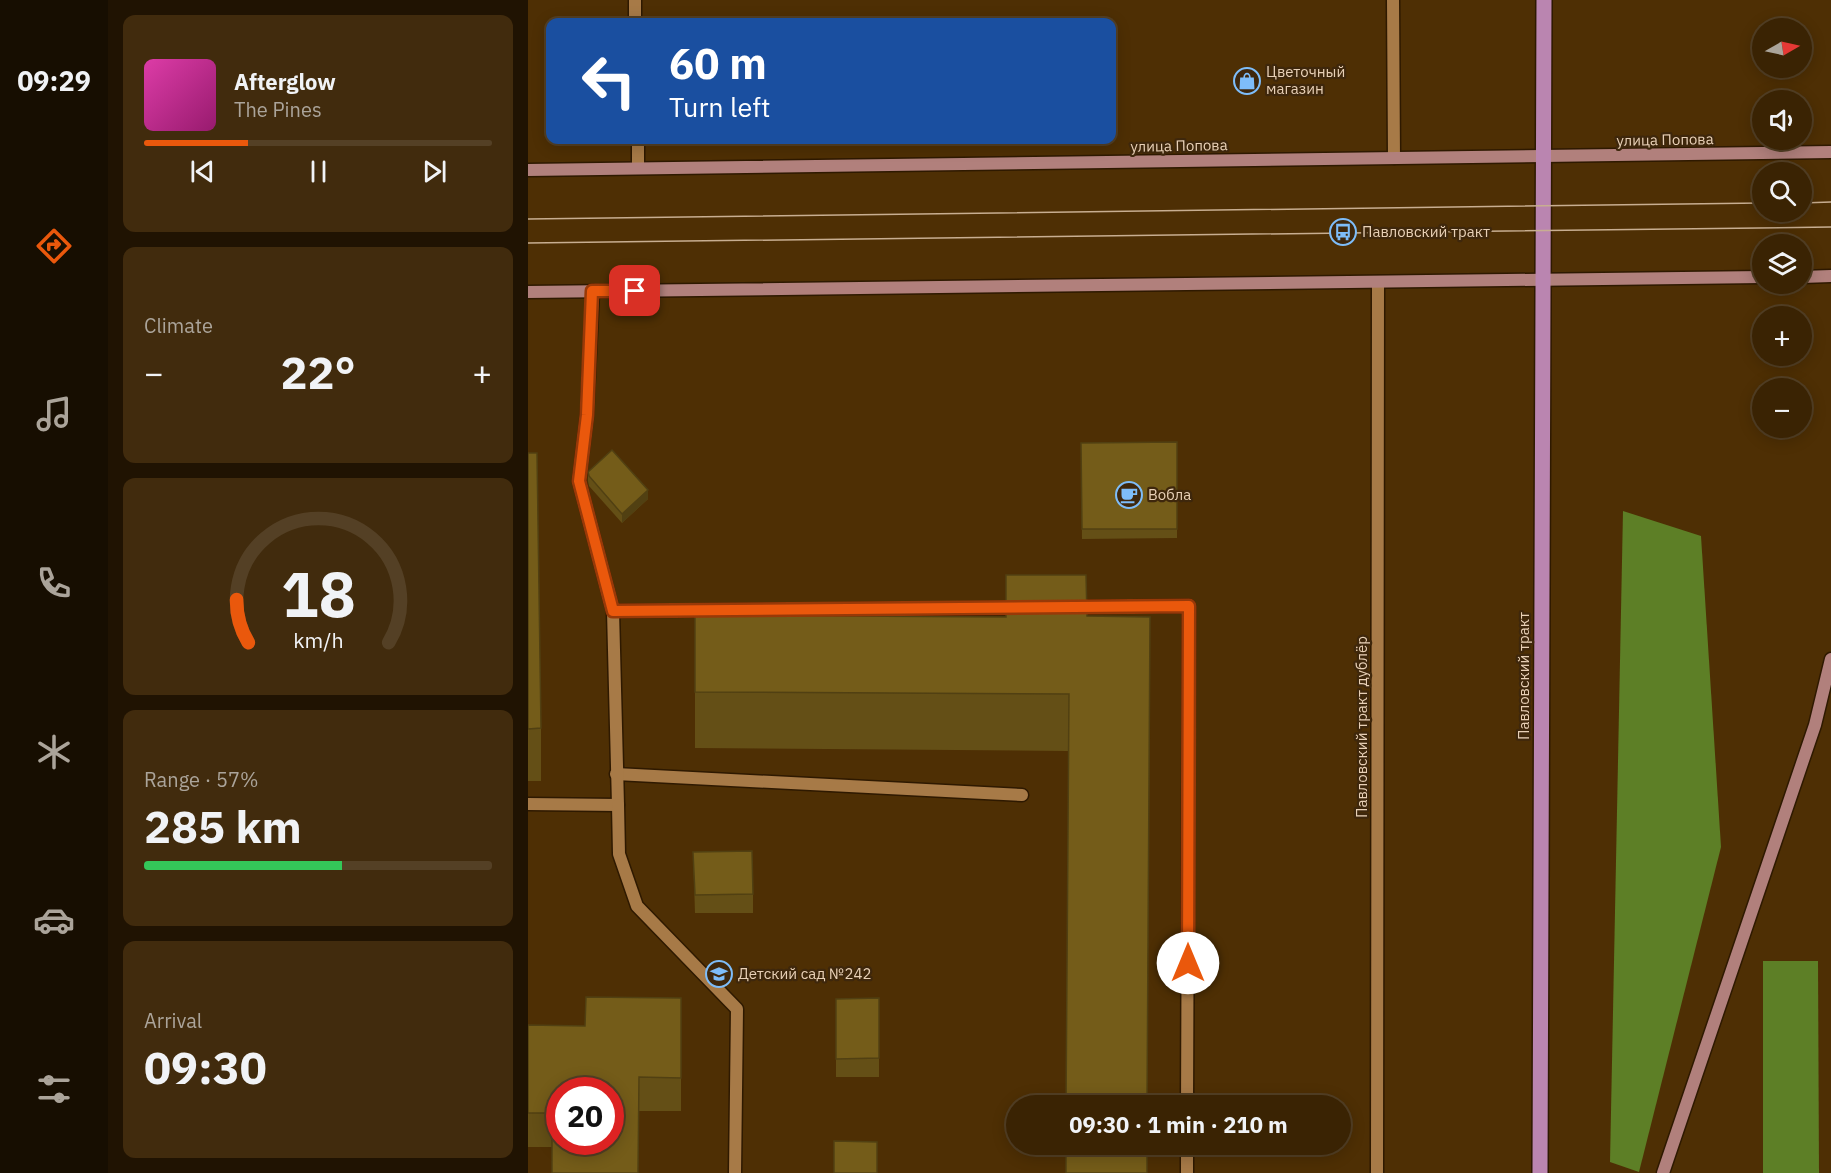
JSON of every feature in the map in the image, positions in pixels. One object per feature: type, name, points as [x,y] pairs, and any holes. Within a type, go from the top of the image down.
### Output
[{"type":"main road","name":"Павловский тракт","points":[[1540,1173],[1544,0]]},
{"type":"main road","name":"улица Попова","points":[[528,170],[1831,152]]},
{"type":"main road","points":[[1812,277],[1831,276]]},
{"type":"main road","points":[[528,292],[1752,277]]},
{"type":"main road","points":[[1663,1173],[1815,725],[1831,659]]},
{"type":"street","points":[[635,0],[635,18]]},
{"type":"street","points":[[1393,0],[1394,158]]},
{"type":"street","points":[[638,144],[638,168]]},
{"type":"street","name":"Павловский тракт дублёр","points":[[1377,1173],[1378,282]]},
{"type":"street","points":[[592,291],[587,415],[579,481],[613,611],[619,854],[637,906],[737,1009],[735,1173]]},
{"type":"street","points":[[1060,607],[1189,606],[1187,1095]]},
{"type":"street","points":[[613,611],[1036,608]]},
{"type":"street","points":[[616,774],[1022,795]]},
{"type":"street","points":[[528,804],[618,805]]},
{"type":"street","points":[[1187,1155],[1187,1173]]},
{"type":"green space","points":[[1623,511],[1701,536],[1721,847],[1639,1172],[1610,1162]]},
{"type":"green space","points":[[1763,961],[1818,961],[1819,1173],[1763,1173]]},
{"type":"building","name":"Вобла","points":[[1177,442],[1177,529],[1082,529],[1081,443]]},
{"type":"building","points":[[612,450],[648,490],[622,514],[588,472]]},
{"type":"building","points":[[528,453],[537,453],[541,728],[528,729]]},
{"type":"building","points":[[1006,575],[1086,575],[1087,616],[1150,617],[1147,1095],[1066,1095],[1069,694],[695,692],[695,615],[1006,617]]},
{"type":"building","points":[[752,851],[753,894],[695,895],[693,852]]},
{"type":"building","points":[[586,997],[681,998],[681,1078],[639,1077],[638,1173],[552,1173],[552,1155],[624,1155],[624,1077],[546,1077],[546,1113],[528,1113],[528,1025],[585,1026]]},
{"type":"building","points":[[879,998],[879,1058],[836,1059],[836,999]]},
{"type":"building","points":[[834,1141],[877,1142],[877,1173],[834,1173]]},
{"type":"building","points":[[1066,1155],[1147,1155],[1147,1173],[1066,1173]]},
{"type":"tram line","points":[[1812,203],[1831,202]]},
{"type":"tram line","points":[[528,219],[1752,203]]},
{"type":"tram line","points":[[528,243],[1831,227]]},
{"type":"place","name":"Цветочный магазин","points":[[1247,81]]},
{"type":"place","name":"Павловский тракт","points":[[1343,232]]},
{"type":"place","name":"Вобла","points":[[1129,495]]},
{"type":"place","name":"Детский сад №242","points":[[719,974]]},
{"type":"route","points":[[635,291],[592,291],[587,415],[579,481],[613,611],[1189,606],[1188,963]]}]
